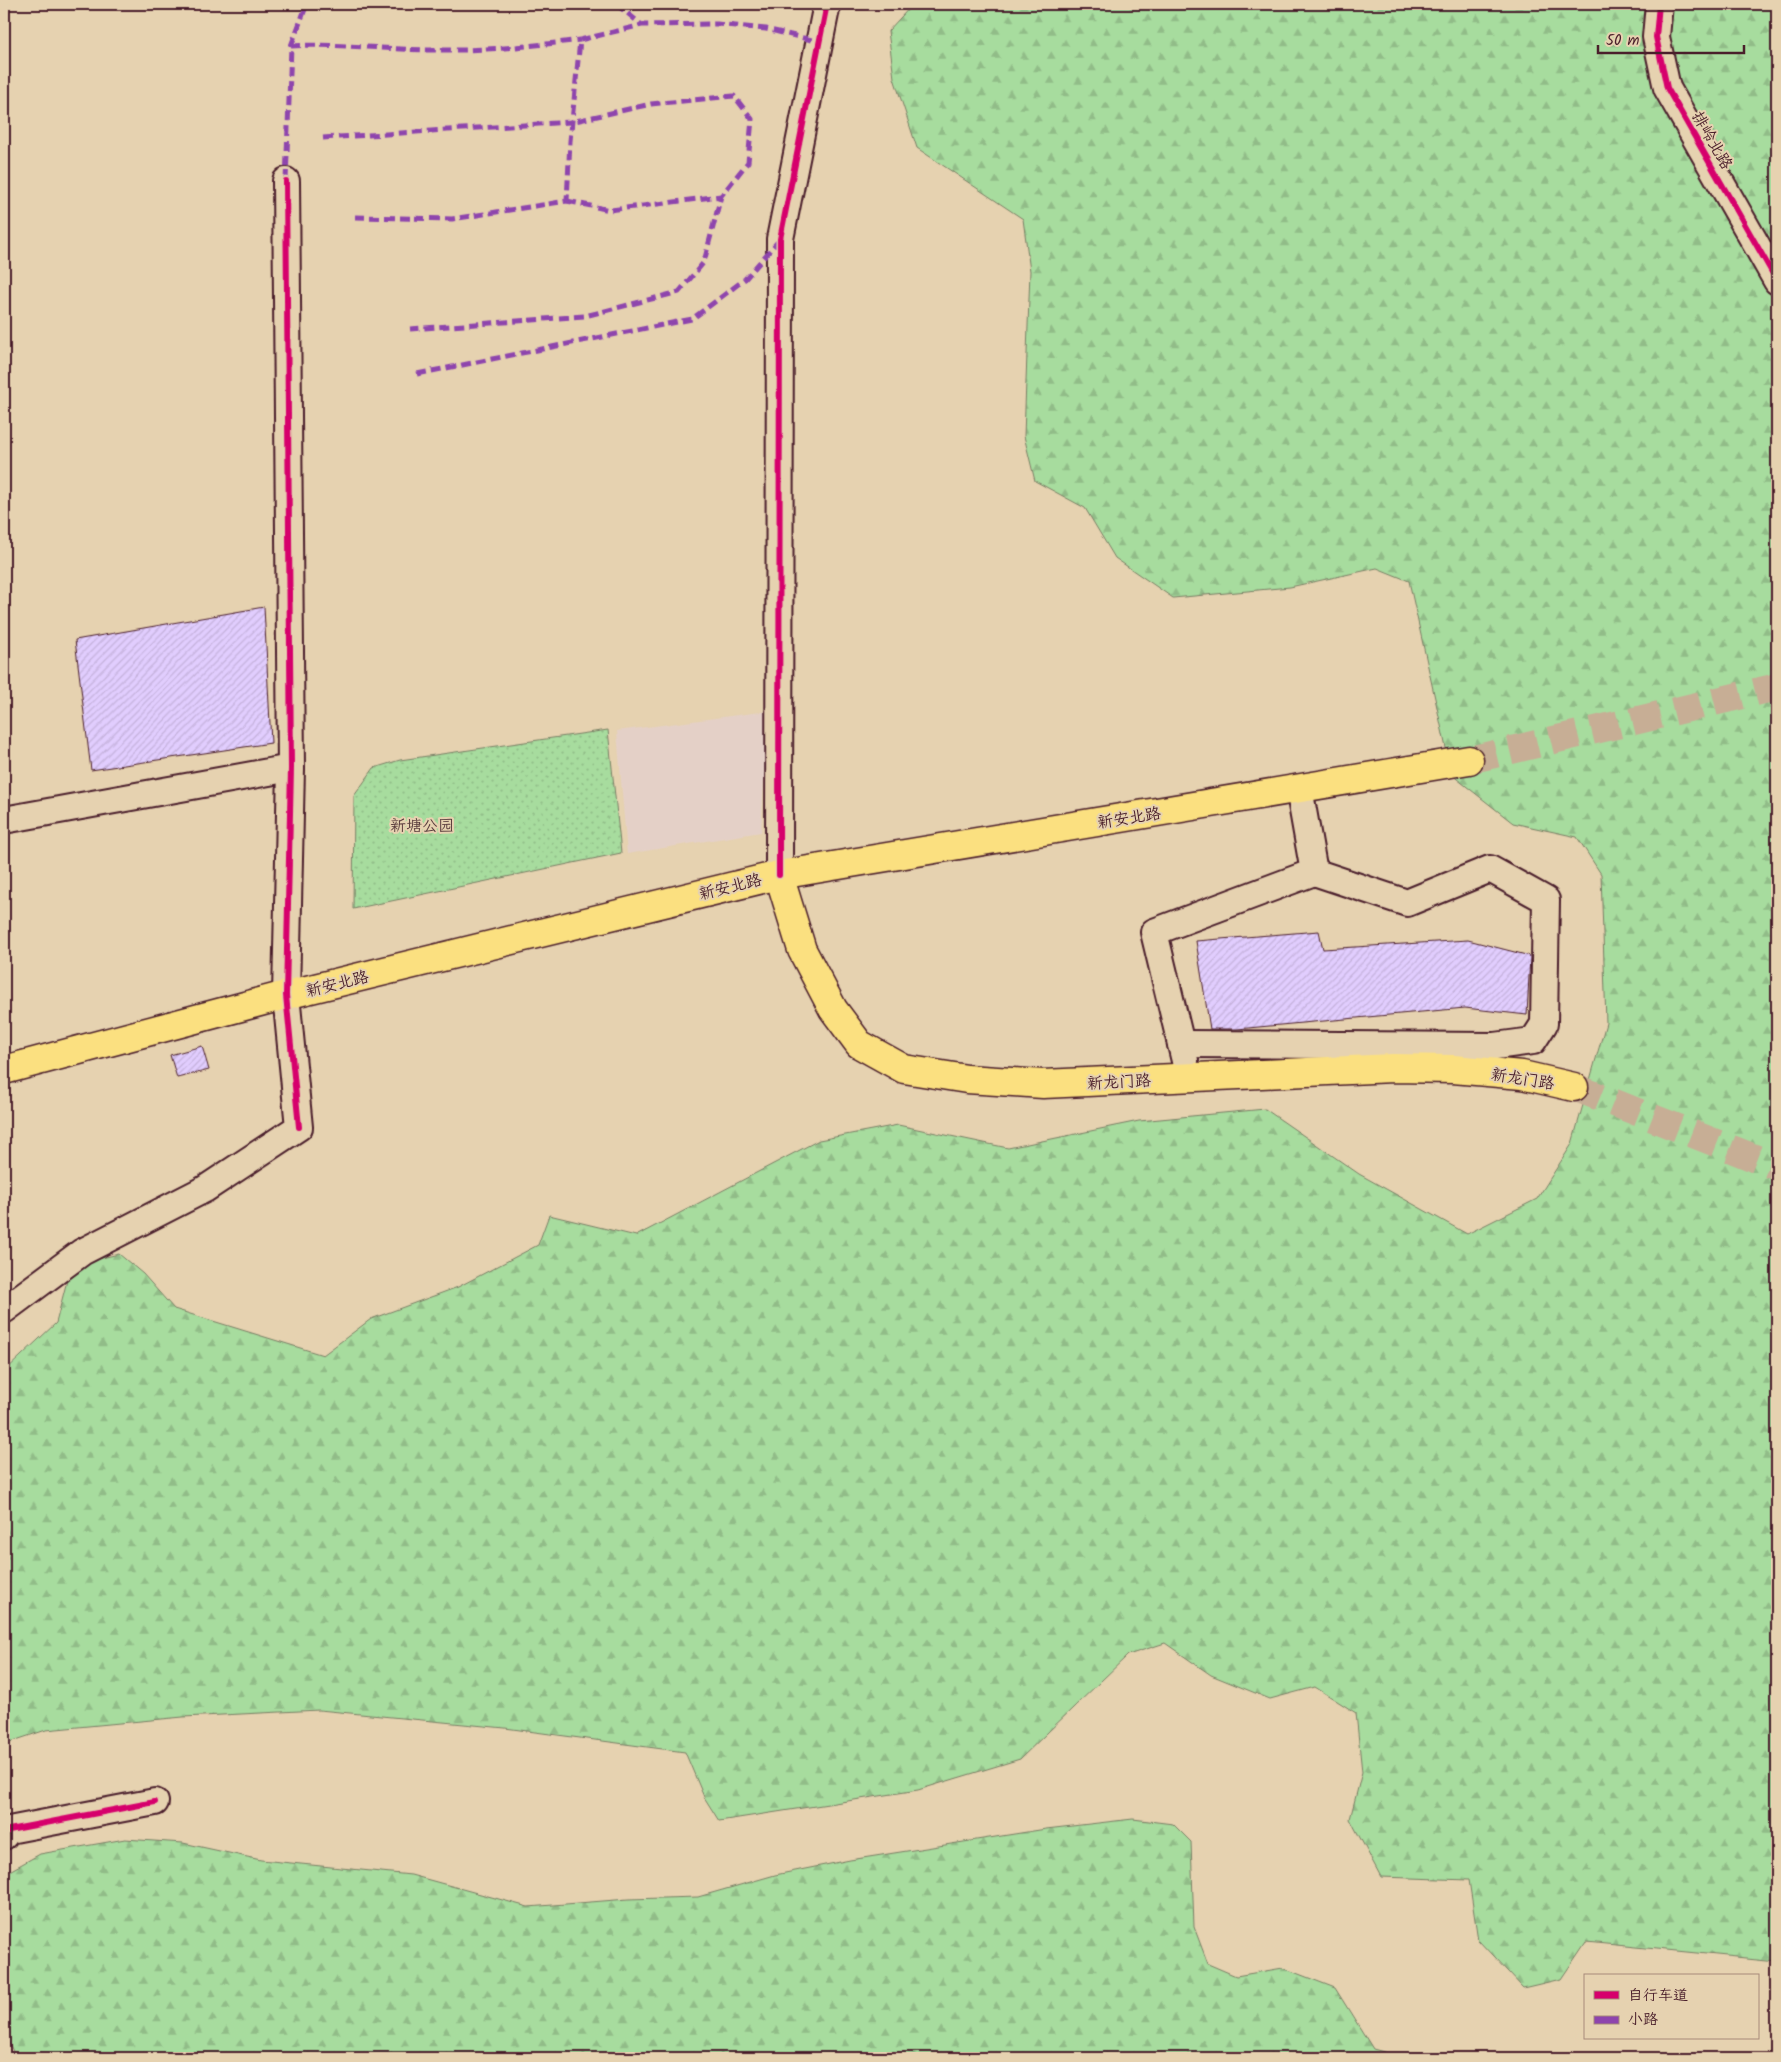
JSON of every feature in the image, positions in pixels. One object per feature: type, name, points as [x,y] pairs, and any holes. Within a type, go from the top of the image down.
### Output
[{"type":"main road","name":"新安北路","points":[[4,1070],[286,995],[779,875],[1469,760]]},
{"type":"main road","name":"新龙门路","points":[[779,875],[802,950],[833,1009],[859,1044],[904,1069],[967,1079],[1043,1084],[1392,1068],[1522,1075],[1574,1087]]},
{"type":"street","points":[[779,875],[780,239],[827,4]]},
{"type":"street","name":"排岭北路","points":[[1659,4],[1656,38],[1667,88],[1777,281]]},
{"type":"street","points":[[4,1310],[82,1252],[205,1189],[299,1127],[286,995],[291,768],[286,181]]},
{"type":"street","points":[[4,820],[291,768]]},
{"type":"street","points":[[1299,788],[1314,872]]},
{"type":"street","points":[[1181,1044],[1495,1046],[1533,1042],[1544,1024],[1546,900],[1490,869],[1407,902],[1314,872],[1154,932],[1189,1078]]},
{"type":"street","points":[[4,1836],[9,1830],[155,1802]]},
{"type":"shaded area","points":[[768,711],[761,832],[627,854],[617,731]]},
{"type":"green space","points":[[913,4],[1777,4],[1777,1961],[1586,1942],[1561,1979],[1523,1988],[1478,1940],[1469,1880],[1381,1877],[1350,1819],[1362,1772],[1356,1713],[1315,1687],[1270,1699],[1211,1675],[1165,1643],[1128,1655],[1020,1759],[918,1790],[719,1821],[704,1797],[685,1752],[505,1728],[319,1710],[183,1717],[46,1730],[4,1744],[4,1372],[56,1323],[71,1265],[119,1254],[143,1274],[174,1309],[323,1355],[371,1319],[458,1287],[538,1245],[549,1215],[636,1236],[819,1140],[898,1125],[1008,1148],[1139,1121],[1265,1109],[1359,1174],[1467,1234],[1537,1199],[1572,1144],[1606,1023],[1601,874],[1577,837],[1513,823],[1452,775],[1409,581],[1377,568],[1290,587],[1173,598],[1115,558],[1085,508],[1035,481],[1024,436],[1030,271],[1023,219],[917,148],[894,78],[888,31]]},
{"type":"green space","name":"新塘公园","points":[[608,730],[621,853],[353,909],[354,796],[374,768],[400,760]]},
{"type":"green space","points":[[1133,1819],[1173,1824],[1191,1842],[1194,1927],[1208,1964],[1236,1976],[1283,1968],[1335,1988],[1373,2049],[1406,2058],[16,2058],[4,2032],[4,1874],[40,1854],[125,1839],[183,1843],[261,1860],[411,1875],[528,1907],[628,1899],[698,1897],[775,1875],[850,1860],[1046,1829]]},
{"type":"building","points":[[264,607],[271,743],[91,770],[75,640]]},
{"type":"building","points":[[1319,931],[1323,949],[1468,940],[1530,956],[1527,1015],[1465,1008],[1237,1029],[1210,1029],[1196,941]]},
{"type":"building","points":[[202,1046],[209,1070],[177,1078],[170,1055]]},
{"type":"tunnel","points":[[1469,760],[1777,687]]},
{"type":"tunnel","points":[[1574,1087],[1777,1167]]},
{"type":"marked path","points":[[286,181],[291,46],[307,4]]},
{"type":"marked path","points":[[616,4],[642,25]]},
{"type":"marked path","points":[[355,217],[452,219],[567,201],[570,141],[580,40],[642,25],[717,24],[766,29],[820,42]]},
{"type":"marked path","points":[[291,46],[327,45],[417,50],[472,50],[580,40]]},
{"type":"marked path","points":[[323,138],[571,122],[651,104],[734,96],[752,119],[748,162],[721,196],[704,262],[679,292],[585,316],[410,329]]},
{"type":"marked path","points":[[567,201],[610,210],[721,196]]},
{"type":"marked path","points":[[417,374],[692,319],[745,279],[780,239]]},
{"type":"cycle path","points":[[779,875],[780,239],[827,4]]},
{"type":"cycle path","points":[[1659,4],[1656,37],[1667,88],[1777,281]]},
{"type":"cycle path","points":[[286,181],[291,768],[286,995],[299,1127]]},
{"type":"cycle path","points":[[4,1836],[9,1830],[155,1802]]}]
